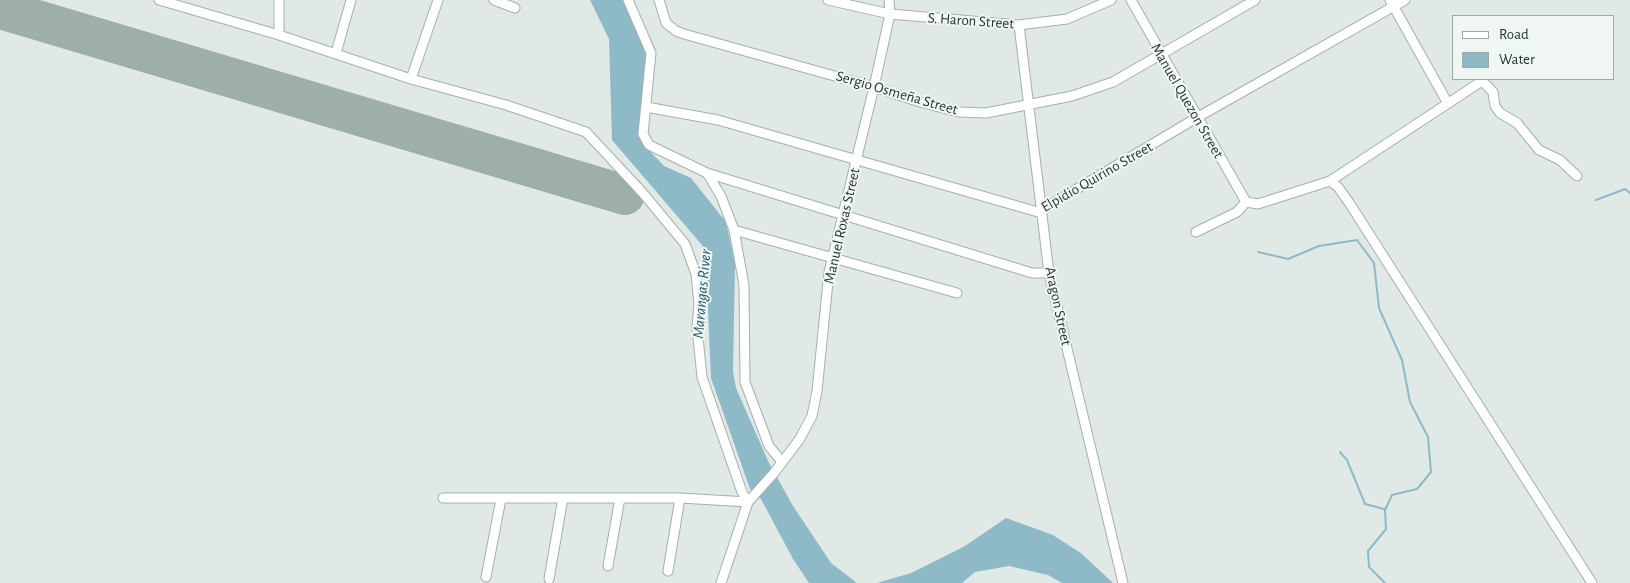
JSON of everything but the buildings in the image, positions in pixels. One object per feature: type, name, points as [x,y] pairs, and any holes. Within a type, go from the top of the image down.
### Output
[{"type":"street","points":[[159,0],[279,35],[411,79],[506,104],[586,132],[642,192],[685,244],[696,274],[699,304],[697,328],[702,377],[742,492],[748,502],[721,583]]},
{"type":"street","points":[[279,0],[279,35]]},
{"type":"street","points":[[336,53],[351,0]]},
{"type":"street","points":[[411,79],[438,0]]},
{"type":"street","points":[[494,0],[515,8]]},
{"type":"street","points":[[628,0],[651,53],[643,134],[649,145],[707,173],[1032,273],[1049,273]]},
{"type":"street","name":"Sergio Osmeña Street","points":[[660,0],[664,16],[670,26],[684,34],[959,112],[986,113],[1029,105],[1098,88],[1113,82],[1255,0]]},
{"type":"street","name":"S. Haron Street","points":[[828,0],[890,14],[1019,25],[1076,16],[1111,0]]},
{"type":"street","name":"Manuel Roxas Street","points":[[748,502],[774,474],[799,440],[812,416],[817,391],[827,281],[874,87],[890,14],[889,0]]},
{"type":"street","name":"Manuel Quezon Street","points":[[1130,0],[1246,202]]},
{"type":"street","name":"Elpidio Quirino Street","points":[[646,107],[718,120],[1024,210],[1042,212],[1198,117],[1392,3],[1405,0]]},
{"type":"street","points":[[1392,3],[1447,102]]},
{"type":"street","name":"Aragon Street","points":[[1019,25],[1049,273],[1123,583]]},
{"type":"street","points":[[1196,232],[1237,212],[1246,202],[1258,204],[1330,181],[1429,116],[1447,102],[1484,81],[1493,92],[1495,106],[1500,113],[1517,123],[1539,150],[1560,160],[1577,176]]},
{"type":"street","points":[[707,173],[722,196],[734,230],[744,285],[745,382],[769,446],[782,462]]},
{"type":"street","points":[[1330,181],[1338,187],[1350,204],[1592,583]]},
{"type":"street","points":[[734,230],[832,256],[957,293]]},
{"type":"street","points":[[443,498],[680,498],[748,502]]},
{"type":"street","points":[[548,579],[563,498]]},
{"type":"street","points":[[608,566],[620,498]]},
{"type":"street","points":[[668,571],[680,498]]},
{"type":"street","points":[[486,577],[501,499]]},
{"type":"water","points":[[590,0],[623,0],[646,53],[640,132],[642,143],[664,166],[691,178],[726,222],[735,264],[733,371],[736,388],[769,463],[793,506],[831,563],[857,583],[809,583],[793,559],[761,499],[750,489],[711,378],[706,262],[702,245],[612,140],[609,39]]},
{"type":"water","points":[[1006,518],[1053,535],[1082,554],[1113,583],[1062,583],[1048,575],[1009,566],[975,572],[962,583],[877,583],[911,573],[965,546]]},
{"type":"waterway","points":[[1596,200],[1625,189],[1630,193]]},
{"type":"waterway","points":[[1258,252],[1288,259],[1319,246],[1357,240],[1374,263],[1379,308],[1402,360],[1410,402],[1428,437],[1431,472],[1417,489],[1392,495],[1385,510],[1386,529],[1368,551],[1369,567],[1385,583]]},
{"type":"waterway","points":[[1340,452],[1347,460],[1365,504],[1384,509]]},
{"type":"runway","points":[[0,9],[625,195]]},
{"type":"water label","name":"Marangas River","points":[[702,294]]}]
